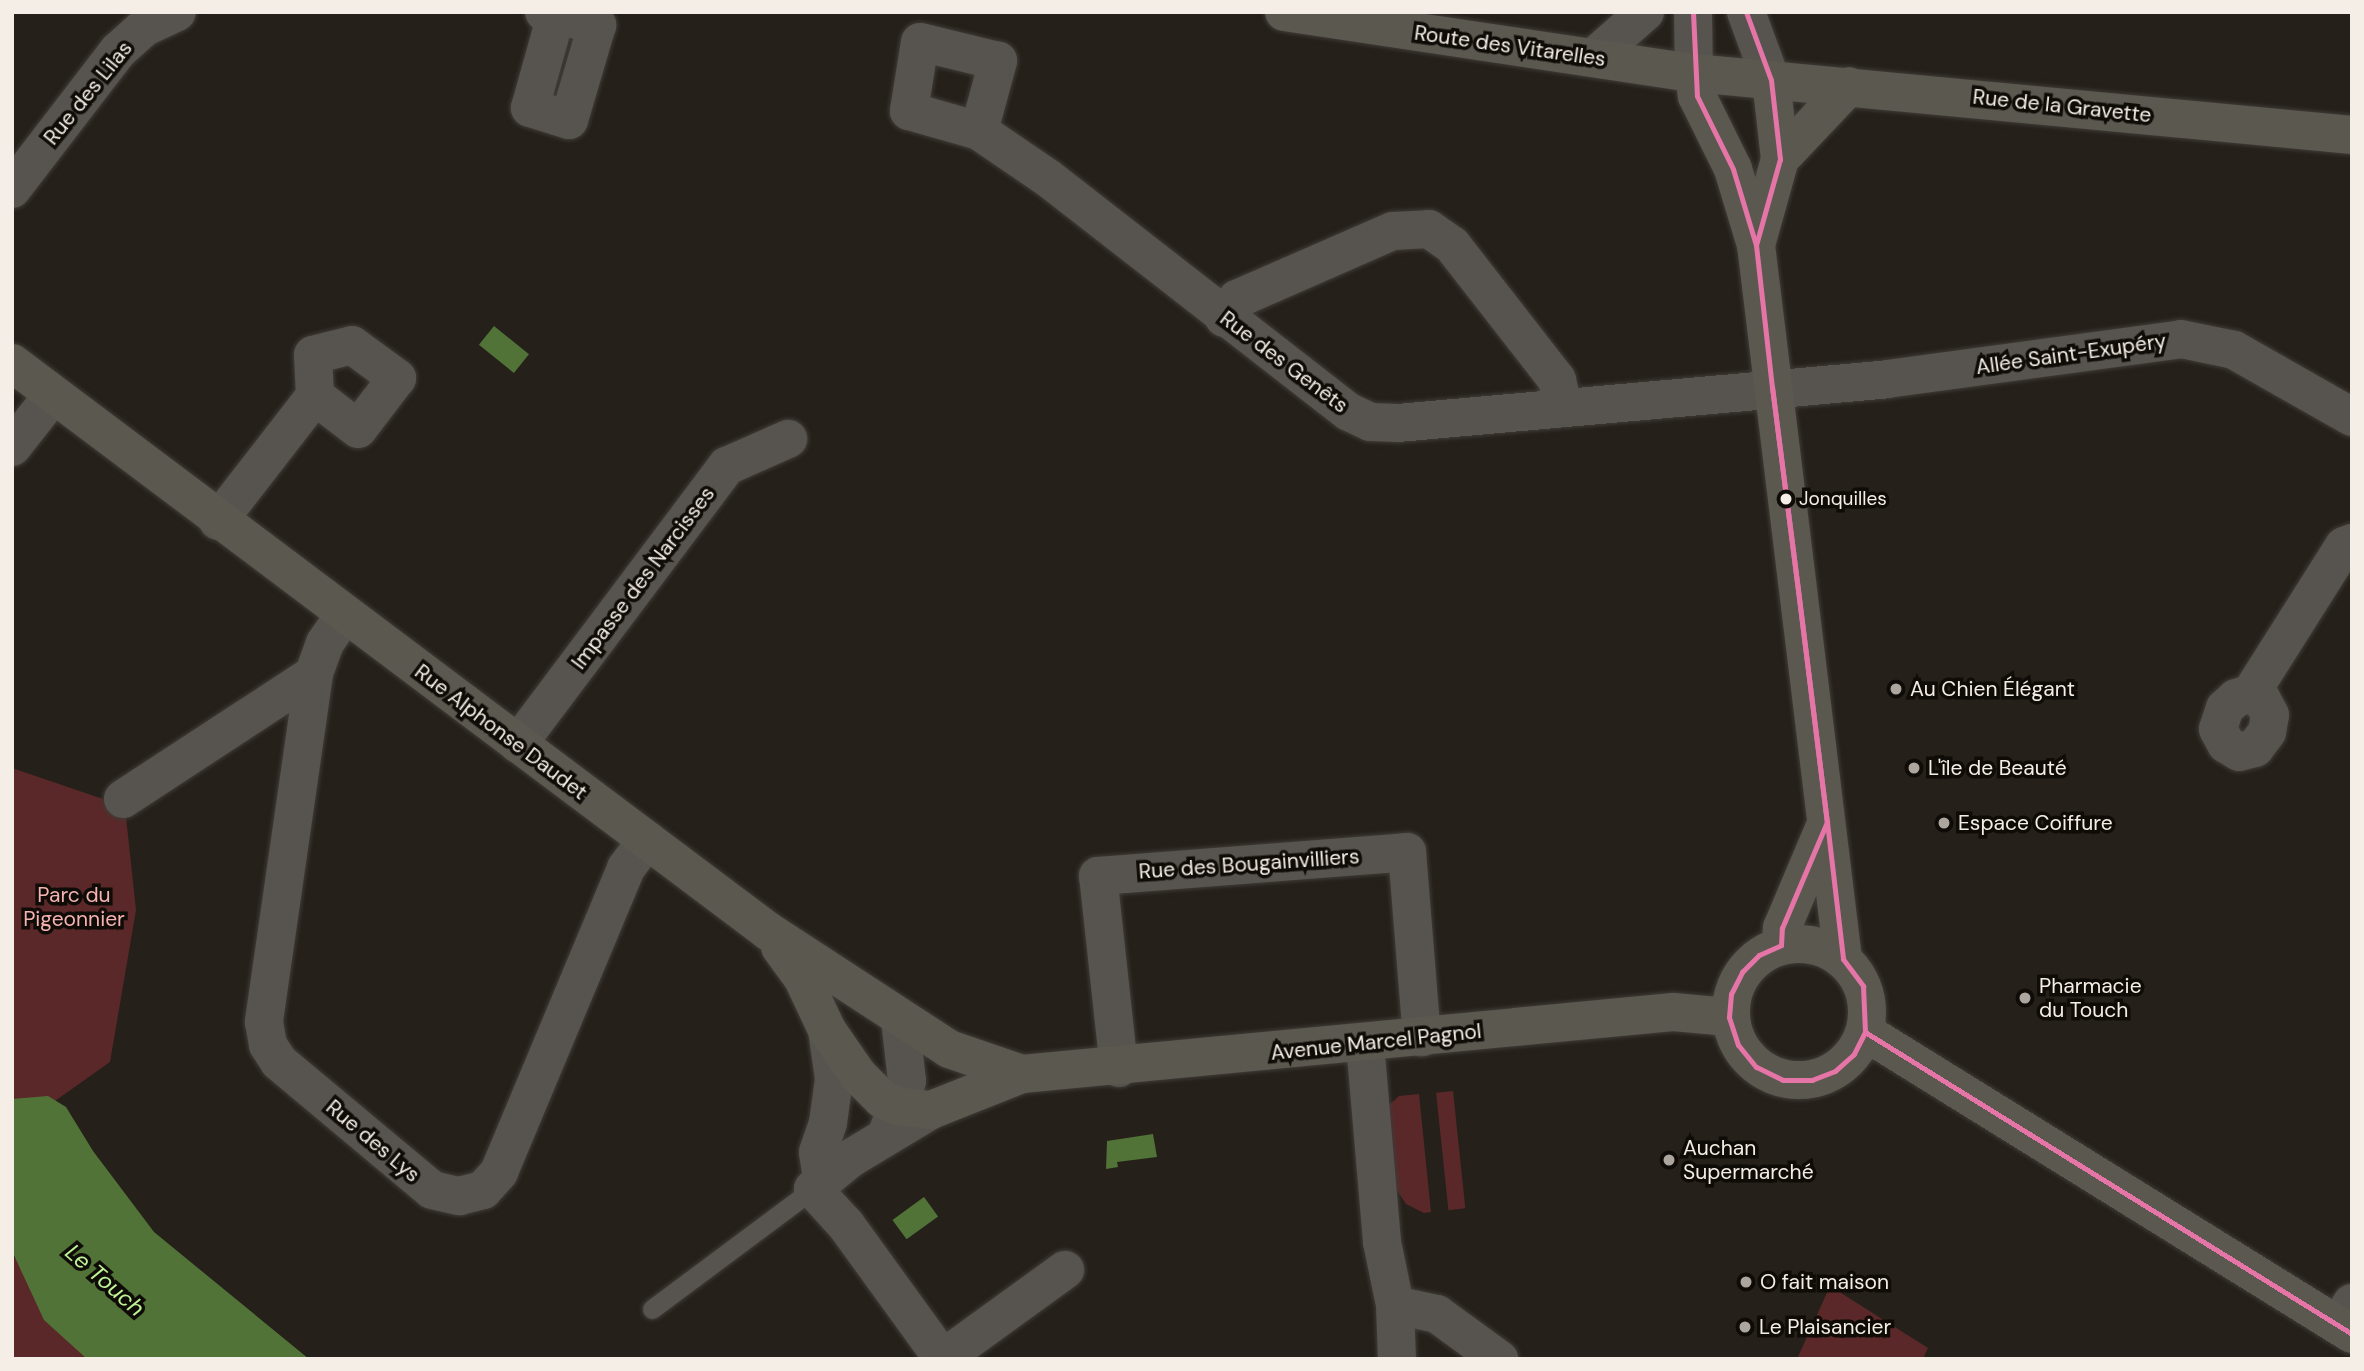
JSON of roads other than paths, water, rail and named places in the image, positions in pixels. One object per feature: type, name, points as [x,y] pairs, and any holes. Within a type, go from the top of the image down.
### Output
[{"type":"street","name":"Rue des Lilas","points":[[12,189],[118,51],[145,27],[177,12]]},
{"type":"street","name":"Route des Vitarelles","points":[[1284,12],[1694,73],[1771,80]]},
{"type":"street","points":[[1594,57],[1645,12]]},
{"type":"street","points":[[1693,12],[1697,96],[1733,169],[1756,245],[1843,959],[1863,986],[1867,1009],[1865,1032],[1854,1054],[1835,1071],[1812,1080],[1783,1080],[1756,1067],[1738,1045],[1729,1017],[1731,994],[1742,972],[1759,956],[1781,946],[1802,943],[1843,959]]},
{"type":"street","points":[[1746,12],[1771,80],[1780,159],[1756,245]]},
{"type":"street","points":[[1733,169],[1771,80]]},
{"type":"street","name":"Rue de la Gravette","points":[[1771,80],[2352,135]]},
{"type":"street","points":[[1780,159],[1849,86]]},
{"type":"street","name":"Rue des Genêts","points":[[979,131],[1048,178],[1224,318],[1349,412],[1370,422],[1398,423],[1772,387]]},
{"type":"street","points":[[1224,318],[1237,299],[1393,231],[1429,229],[1452,245],[1557,380],[1563,407]]},
{"type":"street","name":"Allée Saint-Exupéry","points":[[1772,387],[1887,379],[2181,339],[2234,350],[2352,417]]},
{"type":"street","name":"Rue Alphonse Daudet","points":[[12,363],[218,521],[768,931],[900,1020]]},
{"type":"street","points":[[12,447],[53,395]]},
{"type":"street","points":[[218,521],[315,396]]},
{"type":"street","name":"Impasse des Narcisses","points":[[519,744],[727,466],[788,439]]},
{"type":"street","points":[[2251,693],[2344,546],[2352,542]]},
{"type":"street","name":"Rue des Lys","points":[[344,615],[325,643],[314,674],[264,1021],[268,1045],[279,1062],[432,1190],[459,1196],[483,1190],[499,1172],[626,868],[647,840]]},
{"type":"street","points":[[123,799],[314,674]]},
{"type":"street","points":[[1781,946],[1782,928],[1827,822]]},
{"type":"street","name":"Rue des Bougainvilliers","points":[[1119,1068],[1098,876],[1407,852],[1422,1037]]},
{"type":"street","points":[[768,931],[803,979],[827,1030],[858,1075],[905,1117]]},
{"type":"street","name":"Avenue Marcel Pagnol","points":[[905,1117],[1022,1074],[1119,1068],[1673,1012],[1729,1017]]},
{"type":"street","points":[[817,1183],[905,1117],[907,1081],[900,1020]]},
{"type":"street","name":"Avenue Marcel Pagnol","points":[[900,1020],[949,1049],[1022,1074]]},
{"type":"street","points":[[827,1030],[834,1079],[828,1122],[818,1152],[817,1183],[943,1359],[1065,1270]]},
{"type":"street","points":[[1865,1032],[2347,1321]]},
{"type":"street","points":[[1365,1043],[1382,1242],[1395,1305],[1397,1359]]},
{"type":"street","points":[[1395,1305],[1437,1314],[1499,1359]]},
{"type":"lane","points":[[652,1309],[817,1183]]},
{"type":"water","points":[[494,326],[529,354],[514,373],[479,345]]},
{"type":"water","name":"Le Touch","points":[[48,1096],[66,1107],[93,1151],[154,1232],[309,1359],[87,1359],[44,1320],[12,1251],[12,1099]]},
{"type":"water","points":[[1153,1134],[1157,1157],[1117,1162],[1118,1167],[1106,1169],[1107,1141]]},
{"type":"water","points":[[924,1197],[938,1216],[907,1239],[892,1220]]},
{"type":"place","name":"Jonquilles","points":[[1786,499]]},
{"type":"place","name":"Au Chien Élégant","points":[[1896,689]]},
{"type":"place","name":"L'île de Beauté","points":[[1914,768]]},
{"type":"place","name":"Espace Coiffure","points":[[1944,823]]},
{"type":"place","name":"Pharmacie du Touch","points":[[2025,998]]},
{"type":"place","name":"Auchan Supermarché","points":[[1669,1160]]},
{"type":"place","name":"O fait maison","points":[[1746,1282]]},
{"type":"place","name":"Le Plaisancier","points":[[1745,1327]]},
{"type":"park label","name":"Parc du Pigeonnier","points":[[74,907]]}]
